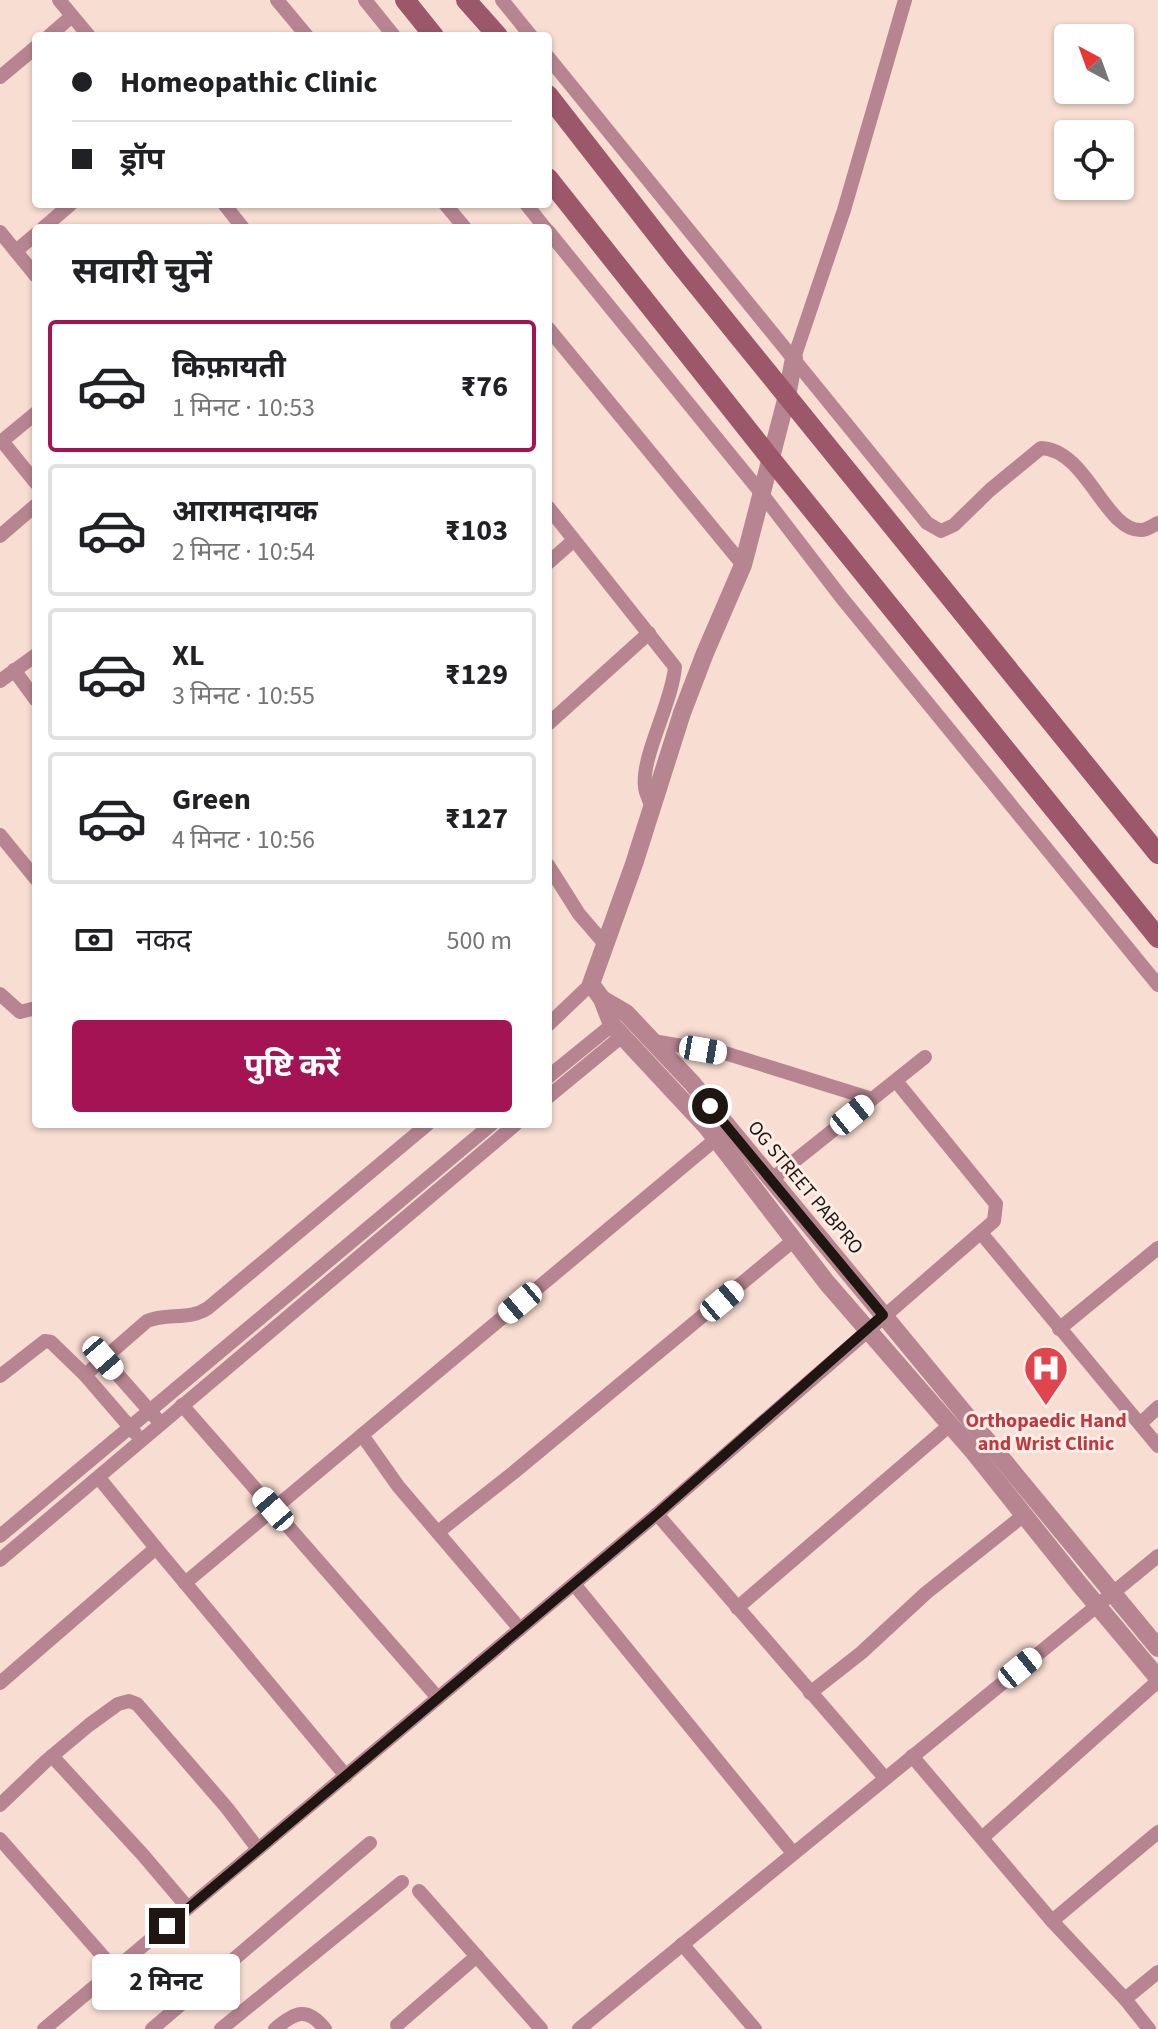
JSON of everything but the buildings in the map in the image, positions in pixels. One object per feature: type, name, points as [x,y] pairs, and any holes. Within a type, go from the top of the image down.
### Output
[{"type":"main road","points":[[405,0],[431,32]]},
{"type":"main road","points":[[466,0],[494,32]]},
{"type":"main road","points":[[552,100],[1158,854]]},
{"type":"main road","points":[[552,183],[1158,938]]},
{"type":"street","points":[[59,0],[86,32]]},
{"type":"street","points":[[277,0],[304,32]]},
{"type":"street","points":[[365,0],[391,32]]},
{"type":"street","points":[[502,0],[528,32]]},
{"type":"street","points":[[552,1021],[591,984],[705,653],[743,565],[794,358],[844,210],[905,0]]},
{"type":"street","points":[[54,32],[72,16]]},
{"type":"street","points":[[0,77],[32,50]]},
{"type":"street","points":[[552,62],[927,523],[941,531],[954,525],[1041,448],[1051,448],[1063,454],[1131,529],[1144,530],[1158,523]]},
{"type":"street","points":[[48,224],[66,208]]},
{"type":"street","points":[[227,208],[240,224]]},
{"type":"street","points":[[448,208],[462,224]]},
{"type":"street","points":[[529,208],[542,224]]},
{"type":"street","points":[[0,232],[32,271]]},
{"type":"street","points":[[552,236],[1158,985]]},
{"type":"street","points":[[16,251],[32,237]]},
{"type":"street","points":[[552,335],[743,565]]},
{"type":"street","points":[[32,416],[1,439],[32,478]]},
{"type":"street","points":[[0,536],[32,508]]},
{"type":"street","points":[[552,512],[675,667],[673,687],[646,771],[645,787],[651,805]]},
{"type":"street","points":[[552,559],[573,541]]},
{"type":"street","points":[[552,720],[649,633]]},
{"type":"street","points":[[0,681],[32,658]]},
{"type":"street","points":[[14,670],[32,695]]},
{"type":"street","points":[[0,835],[32,874]]},
{"type":"street","points":[[552,871],[579,914],[604,943]]},
{"type":"street","name":"OG STREET PABPRO","points":[[591,984],[794,1240],[1158,1679]]},
{"type":"street","points":[[0,994],[20,1012],[32,1009]]},
{"type":"street","points":[[552,1074],[624,1025]]},
{"type":"street","points":[[552,1093],[624,1025]]},
{"type":"street","name":"OG STREET PABPRO","points":[[624,1025],[653,1041],[772,1179],[1158,1648]]},
{"type":"street","points":[[653,1041],[728,1054],[872,1099]]},
{"type":"street","points":[[772,1179],[925,1057]]},
{"type":"street","points":[[45,2029],[657,1514],[994,1221],[996,1204],[896,1081]]},
{"type":"street","points":[[85,1375],[147,1321],[158,1316],[192,1315],[208,1308],[423,1128]]},
{"type":"street","points":[[0,1536],[487,1128]]},
{"type":"street","points":[[0,1560],[511,1128]]},
{"type":"street","points":[[185,1583],[716,1139]]},
{"type":"street","points":[[981,1233],[1158,1446]]},
{"type":"street","points":[[438,1532],[794,1240]]},
{"type":"street","points":[[1059,1329],[1158,1248]]},
{"type":"street","points":[[0,1376],[45,1341],[58,1346],[141,1440]]},
{"type":"street","points":[[103,1358],[160,1424]]},
{"type":"street","points":[[182,1405],[438,1698]]},
{"type":"street","points":[[1140,1424],[1158,1407]]},
{"type":"street","points":[[737,1608],[950,1425]]},
{"type":"street","points":[[362,1435],[398,1486],[520,1629]]},
{"type":"street","points":[[99,1478],[346,1776]]},
{"type":"street","points":[[657,1514],[885,1778]]},
{"type":"street","points":[[810,1693],[861,1653],[926,1593],[1024,1515]]},
{"type":"street","points":[[0,1683],[156,1548]]},
{"type":"street","points":[[579,2029],[1158,1556]]},
{"type":"street","points":[[574,1584],[793,1853]]},
{"type":"street","points":[[982,1838],[1158,1679]]},
{"type":"street","points":[[0,1805],[52,1756],[118,1704],[129,1701],[137,1704],[258,1849]]},
{"type":"street","points":[[52,1756],[188,1908]]},
{"type":"street","points":[[912,1756],[1052,1921],[1149,2029]]},
{"type":"street","points":[[1052,1921],[1158,1832]]},
{"type":"street","points":[[0,1839],[115,1970]]},
{"type":"street","points":[[152,2029],[370,1843]]},
{"type":"street","points":[[221,2029],[402,1882]]},
{"type":"street","points":[[419,1891],[541,2029]]},
{"type":"street","points":[[682,1944],[755,2029]]},
{"type":"street","points":[[397,2028],[477,1956]]},
{"type":"street","points":[[1125,1999],[1158,1972]]},
{"type":"street","points":[[275,2029],[290,2016],[305,2013],[316,2018],[325,2029]]},
{"type":"place","name":"Orthopaedic Hand and Wrist Clinic","points":[[1046,1407]]},
{"type":"route","points":[[167,1926],[657,1514],[883,1315],[710,1106]]}]
